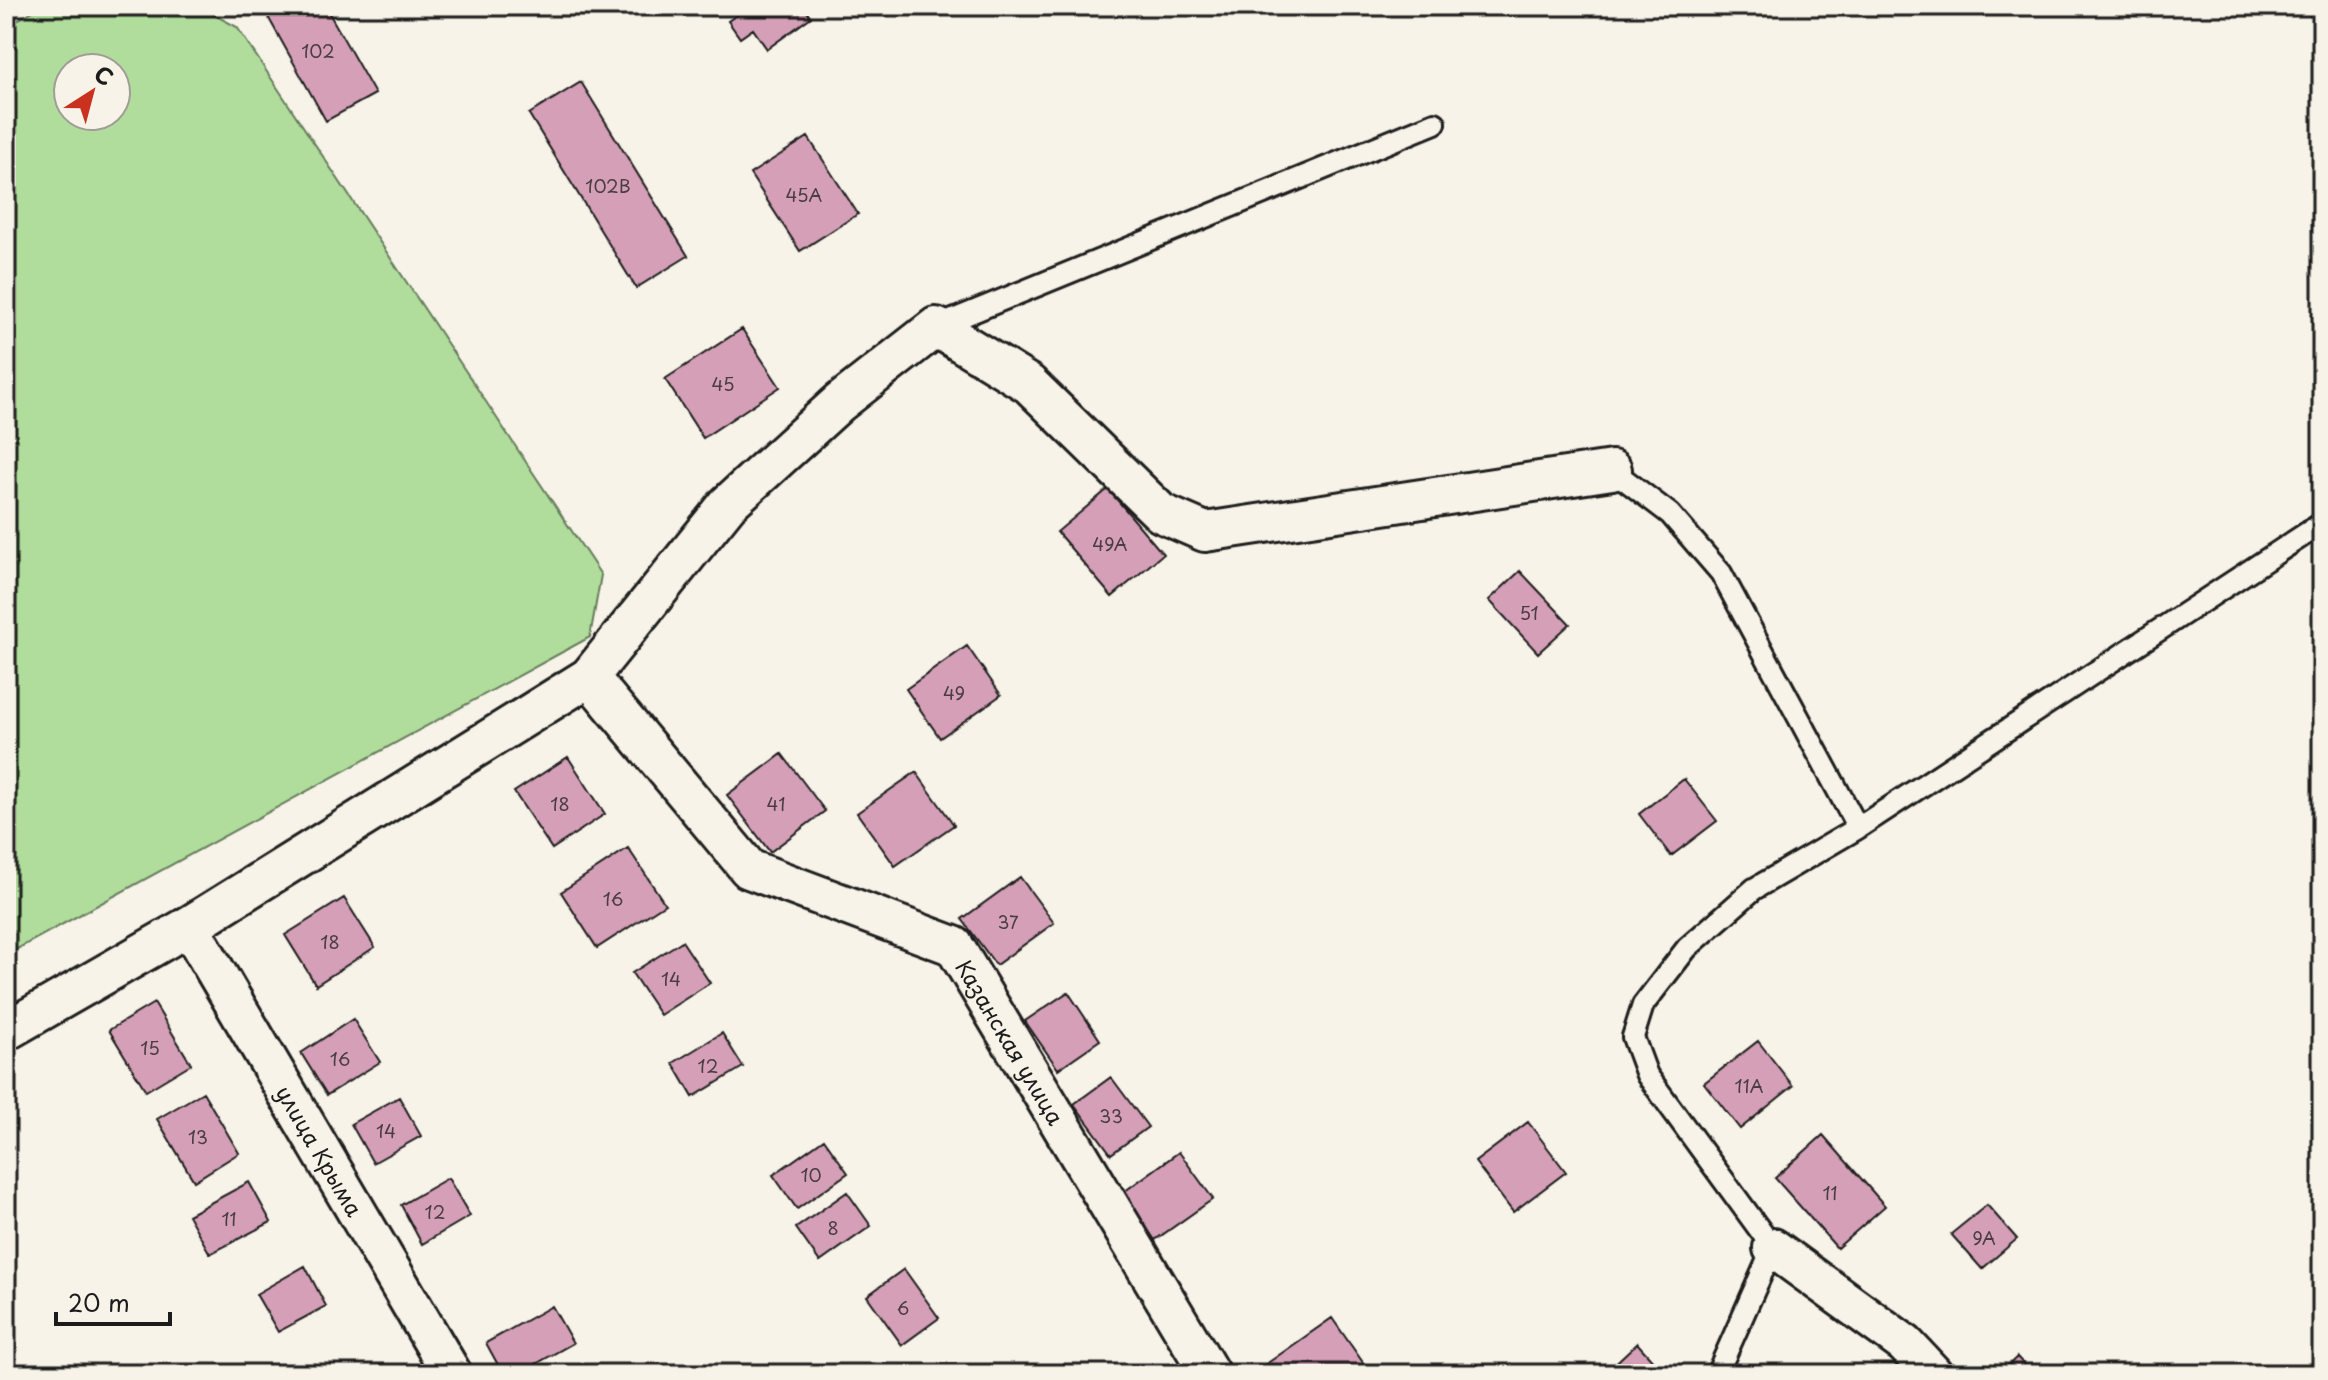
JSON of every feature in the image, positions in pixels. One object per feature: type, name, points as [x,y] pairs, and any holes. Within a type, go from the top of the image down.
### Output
[{"type":"street","points":[[6,1031],[189,926],[589,677],[728,504],[839,403],[936,327],[1029,384],[1161,513],[1205,532],[1612,470]]},
{"type":"street","name":"Казанская улица","points":[[589,677],[749,869],[954,946],[1210,1374]]},
{"type":"street","name":"улица Крыма","points":[[189,926],[452,1374]]},
{"type":"street","points":[[1773,1248],[1905,1344],[1933,1374]]},
{"type":"lane","points":[[936,327],[1435,123]]},
{"type":"lane","points":[[1612,470],[1670,514],[1721,573],[1858,828]]},
{"type":"lane","points":[[1717,1374],[1773,1248],[1647,1075],[1633,1037],[1643,1005],[1687,948],[1754,889],[1858,828],[2322,523]]},
{"type":"green space","points":[[41,6],[198,6],[237,27],[601,575],[590,637],[6,955],[6,27]]},
{"type":"building","points":[[262,6],[325,6],[375,94],[326,121]]},
{"type":"building","points":[[736,6],[803,6],[811,17],[767,49],[753,29],[740,38],[728,21],[741,12]]},
{"type":"building","points":[[2303,6],[2322,6],[2322,32]]},
{"type":"building","points":[[581,82],[688,256],[636,288],[529,114]]},
{"type":"building","points":[[808,137],[858,214],[800,251],[750,174]]},
{"type":"building","points":[[742,329],[780,387],[703,438],[665,379]]},
{"type":"building","points":[[1108,489],[1163,554],[1112,597],[1057,532]]},
{"type":"building","points":[[1520,571],[1570,624],[1538,653],[1489,600]]},
{"type":"building","points":[[967,646],[1001,695],[940,738],[906,689]]},
{"type":"building","points":[[782,754],[825,811],[770,852],[727,795]]},
{"type":"building","points":[[568,757],[605,814],[552,849],[514,792]]},
{"type":"building","points":[[916,772],[954,825],[895,866],[857,813]]},
{"type":"building","points":[[1684,779],[1717,821],[1671,856],[1639,814]]},
{"type":"building","points":[[628,848],[665,904],[597,948],[561,892]]},
{"type":"building","points":[[1020,877],[1054,923],[996,965],[962,919]]},
{"type":"building","points":[[344,898],[375,947],[316,985],[285,935]]},
{"type":"building","points":[[682,941],[710,983],[660,1015],[632,973]]},
{"type":"building","points":[[1068,992],[1100,1040],[1058,1069],[1025,1021]]},
{"type":"building","points":[[154,1003],[191,1064],[146,1091],[109,1030]]},
{"type":"building","points":[[353,1019],[380,1062],[327,1095],[301,1053]]},
{"type":"building","points":[[722,1033],[743,1067],[693,1097],[673,1063]]},
{"type":"building","points":[[1758,1041],[1793,1086],[1740,1129],[1704,1083]]},
{"type":"building","points":[[1111,1077],[1148,1127],[1111,1154],[1074,1104]]},
{"type":"building","points":[[203,1092],[239,1153],[194,1181],[157,1119]]},
{"type":"building","points":[[399,1097],[421,1136],[373,1163],[351,1124]]},
{"type":"building","points":[[1528,1122],[1566,1172],[1513,1212],[1475,1162]]},
{"type":"building","points":[[1823,1135],[1885,1206],[1837,1248],[1775,1178]]},
{"type":"building","points":[[824,1139],[848,1173],[797,1209],[773,1175]]},
{"type":"building","points":[[1179,1152],[1213,1199],[1155,1240],[1121,1194]]},
{"type":"building","points":[[448,1178],[470,1216],[422,1244],[401,1205]]},
{"type":"building","points":[[249,1182],[271,1222],[210,1254],[188,1215]]},
{"type":"building","points":[[847,1192],[871,1226],[820,1262],[796,1228]]},
{"type":"building","points":[[1987,1205],[2017,1239],[1982,1269],[1951,1234]]},
{"type":"building","points":[[305,1266],[326,1306],[278,1332],[256,1294]]},
{"type":"building","points":[[904,1269],[939,1318],[902,1345],[867,1296]]},
{"type":"building","points":[[552,1306],[573,1343],[518,1374],[503,1374],[486,1343]]},
{"type":"building","points":[[1332,1318],[1371,1374],[1262,1374],[1259,1369]]},
{"type":"building","points":[[1637,1343],[1665,1374],[1604,1374]]},
{"type":"building","points":[[2017,1357],[2033,1374],[1999,1374]]}]
